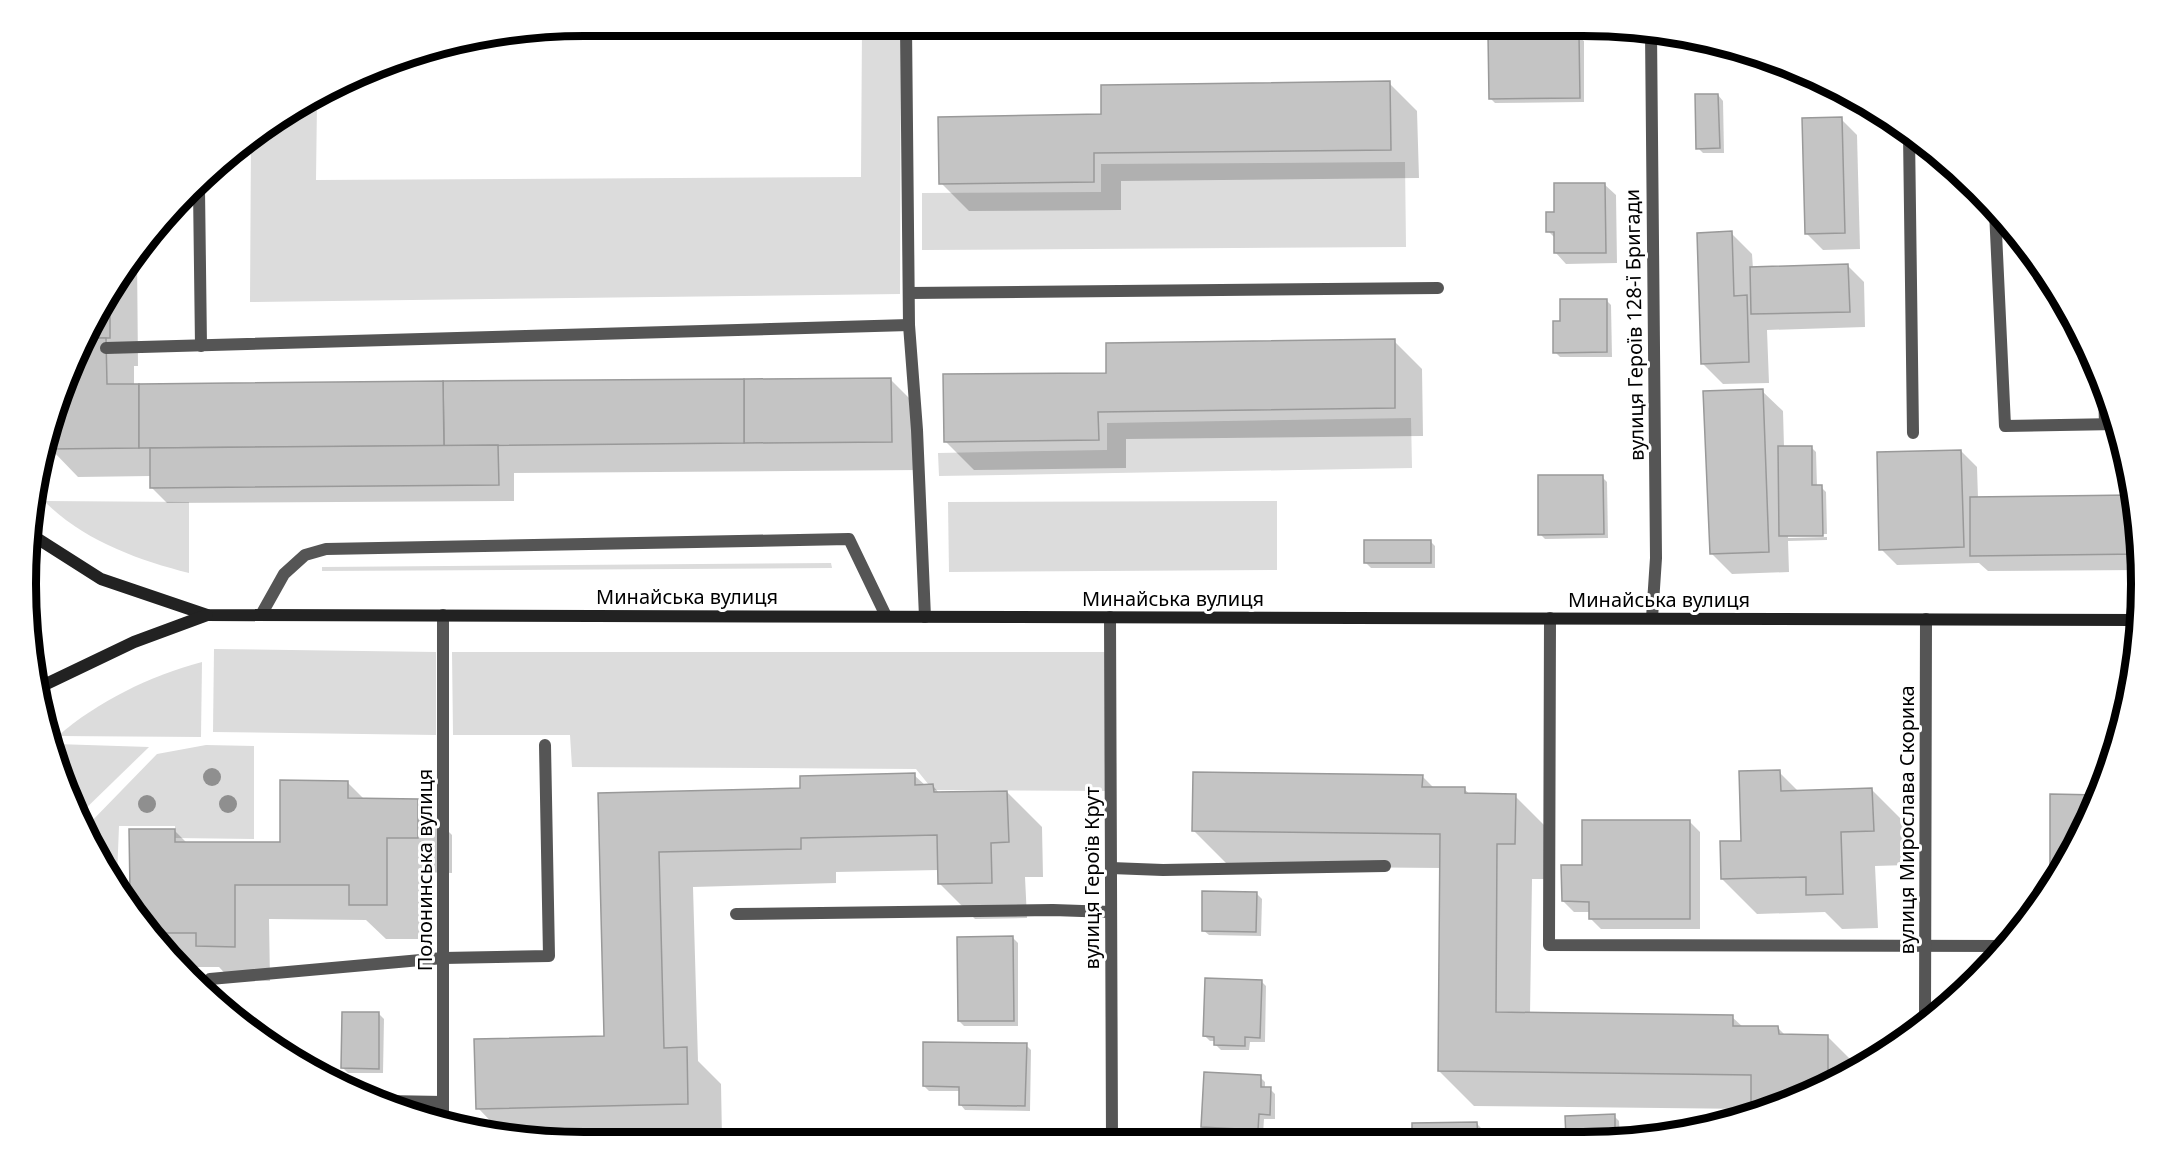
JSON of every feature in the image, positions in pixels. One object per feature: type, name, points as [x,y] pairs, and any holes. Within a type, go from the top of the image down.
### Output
[{"type":"main road","name":"Минайська вулиця","points":[[38,539],[101,579],[207,615],[2130,620]]},
{"type":"main road","name":"Минайська вулиця","points":[[46,684],[134,642],[207,615]]},
{"type":"street","points":[[906,36],[909,325],[917,430],[925,617]]},
{"type":"street","name":"вулиця Героїв 128-ї Бригади","points":[[1651,41],[1656,558],[1652,618]]},
{"type":"street","points":[[1909,143],[1913,433]]},
{"type":"street","points":[[199,195],[201,345]]},
{"type":"street","points":[[1996,224],[2005,426],[2107,424]]},
{"type":"street","points":[[909,293],[1438,288]]},
{"type":"street","points":[[106,348],[909,325]]},
{"type":"street","points":[[261,615],[284,574],[305,555],[326,549],[849,539],[886,616]]},
{"type":"street","name":"Полонинська вулиця","points":[[443,615],[443,1113]]},
{"type":"street","name":"вулиця Героїв Крут","points":[[1110,617],[1112,1132]]},
{"type":"street","points":[[1550,618],[1549,945],[1994,946]]},
{"type":"street","name":"вулиця Мирослава Скорика","points":[[1925,1012],[1926,619]]},
{"type":"street","points":[[210,984],[210,979],[443,958],[549,956],[546,745]]},
{"type":"street","points":[[1111,868],[1163,870],[1384,866]]},
{"type":"street","points":[[736,914],[1053,909],[1111,912]]},
{"type":"street","points":[[404,1101],[443,1102]]},
{"type":"shaded area","points":[[862,36],[901,36],[900,294],[250,302],[251,148],[317,106],[316,180],[861,177]]},
{"type":"shaded area","points":[[1405,162],[1406,247],[922,250],[922,193],[1101,192],[1101,164]]},
{"type":"shaded area","points":[[1411,418],[1412,468],[939,476],[938,453],[1107,450],[1107,423]]},
{"type":"shaded area","points":[[44,501],[189,502],[189,573],[150,562],[112,547],[76,527]]},
{"type":"shaded area","points":[[1277,501],[1277,570],[949,572],[948,502]]},
{"type":"shaded area","points":[[831,563],[832,568],[322,571],[322,567]]},
{"type":"shaded area","points":[[214,649],[436,652],[436,735],[213,732]]},
{"type":"shaded area","points":[[452,652],[1112,652],[1112,791],[933,790],[916,769],[572,767],[570,735],[453,735]]},
{"type":"shaded area","points":[[202,662],[201,737],[58,736],[90,712],[125,691]]},
{"type":"shaded area","points":[[60,744],[149,747],[85,809]]},
{"type":"shaded area","points":[[206,745],[254,746],[254,839],[175,838],[175,826],[119,826],[117,871],[91,822],[157,754]]},
{"type":"building","points":[[1488,36],[1579,36],[1580,98],[1489,99]]},
{"type":"building","points":[[1390,81],[1391,150],[1094,153],[1094,182],[939,184],[938,117],[1101,114],[1101,85]]},
{"type":"building","points":[[1695,94],[1718,94],[1720,148],[1696,149]]},
{"type":"building","points":[[1842,117],[1845,233],[1805,234],[1802,118]]},
{"type":"building","points":[[1554,183],[1605,183],[1606,253],[1554,253],[1554,232],[1546,232],[1546,212],[1554,212]]},
{"type":"building","points":[[1732,231],[1734,296],[1747,295],[1749,362],[1701,364],[1697,233]]},
{"type":"building","points":[[1848,264],[1850,312],[1751,314],[1750,267]]},
{"type":"building","points":[[1560,299],[1607,299],[1607,352],[1553,353],[1553,321],[1560,321]]},
{"type":"building","points":[[110,308],[110,338],[95,338]]},
{"type":"building","points":[[95,338],[106,338],[107,384],[139,384],[139,448],[53,449],[65,408]]},
{"type":"building","points":[[1395,339],[1395,408],[1098,412],[1099,440],[944,442],[943,374],[1106,373],[1106,343]]},
{"type":"building","points":[[891,378],[892,442],[744,443],[744,379]]},
{"type":"building","points":[[744,379],[744,443],[444,446],[443,381]]},
{"type":"building","points":[[443,381],[444,446],[139,448],[139,384]]},
{"type":"building","points":[[1763,389],[1769,552],[1710,554],[1703,391]]},
{"type":"building","points":[[498,445],[499,485],[150,488],[150,448]]},
{"type":"building","points":[[1778,446],[1812,446],[1812,485],[1822,485],[1823,536],[1779,536]]},
{"type":"building","points":[[1961,450],[1964,547],[1879,550],[1877,452]]},
{"type":"building","points":[[1538,475],[1603,475],[1604,534],[1538,535]]},
{"type":"building","points":[[2123,495],[2130,554],[1970,556],[1970,497]]},
{"type":"building","points":[[1364,540],[1431,540],[1431,563],[1364,563]]},
{"type":"building","points":[[1780,770],[1781,791],[1872,788],[1874,831],[1841,832],[1843,894],[1806,895],[1806,877],[1721,879],[1720,841],[1741,841],[1739,771]]},
{"type":"building","points":[[1193,772],[1423,775],[1422,787],[1465,787],[1465,793],[1516,794],[1515,844],[1497,844],[1496,1012],[1733,1015],[1733,1026],[1778,1026],[1779,1034],[1828,1035],[1828,1074],[1793,1090],[1751,1105],[1751,1075],[1438,1071],[1440,834],[1192,831]]},
{"type":"building","points":[[915,773],[915,785],[933,784],[934,792],[1007,791],[1009,842],[991,843],[992,883],[938,884],[937,835],[801,838],[801,849],[659,852],[664,1048],[687,1047],[688,1104],[476,1109],[474,1039],[604,1036],[598,793],[800,788],[800,776]]},
{"type":"building","points":[[280,780],[348,781],[348,798],[418,799],[418,838],[387,838],[387,905],[349,905],[349,885],[235,885],[235,947],[196,946],[196,933],[162,933],[130,891],[129,829],[175,829],[175,842],[280,842]]},
{"type":"building","points":[[2050,794],[2089,795],[2058,858],[2050,871]]},
{"type":"building","points":[[1582,820],[1690,820],[1690,919],[1589,919],[1589,902],[1562,901],[1561,865],[1582,865]]},
{"type":"building","points":[[1202,891],[1257,892],[1256,932],[1202,931]]},
{"type":"building","points":[[1013,936],[1014,1021],[958,1021],[957,937]]},
{"type":"building","points":[[1205,978],[1262,980],[1260,1038],[1245,1037],[1245,1046],[1214,1045],[1214,1037],[1203,1036]]},
{"type":"building","points":[[342,1012],[379,1012],[379,1069],[341,1068]]},
{"type":"building","points":[[923,1042],[1027,1043],[1025,1106],[959,1105],[959,1087],[923,1086]]},
{"type":"building","points":[[1204,1072],[1261,1075],[1261,1087],[1271,1087],[1270,1115],[1259,1114],[1258,1130],[1201,1127]]},
{"type":"building","points":[[1615,1114],[1615,1131],[1566,1132],[1565,1116]]},
{"type":"building","points":[[1477,1122],[1478,1132],[1412,1132],[1412,1123]]}]
